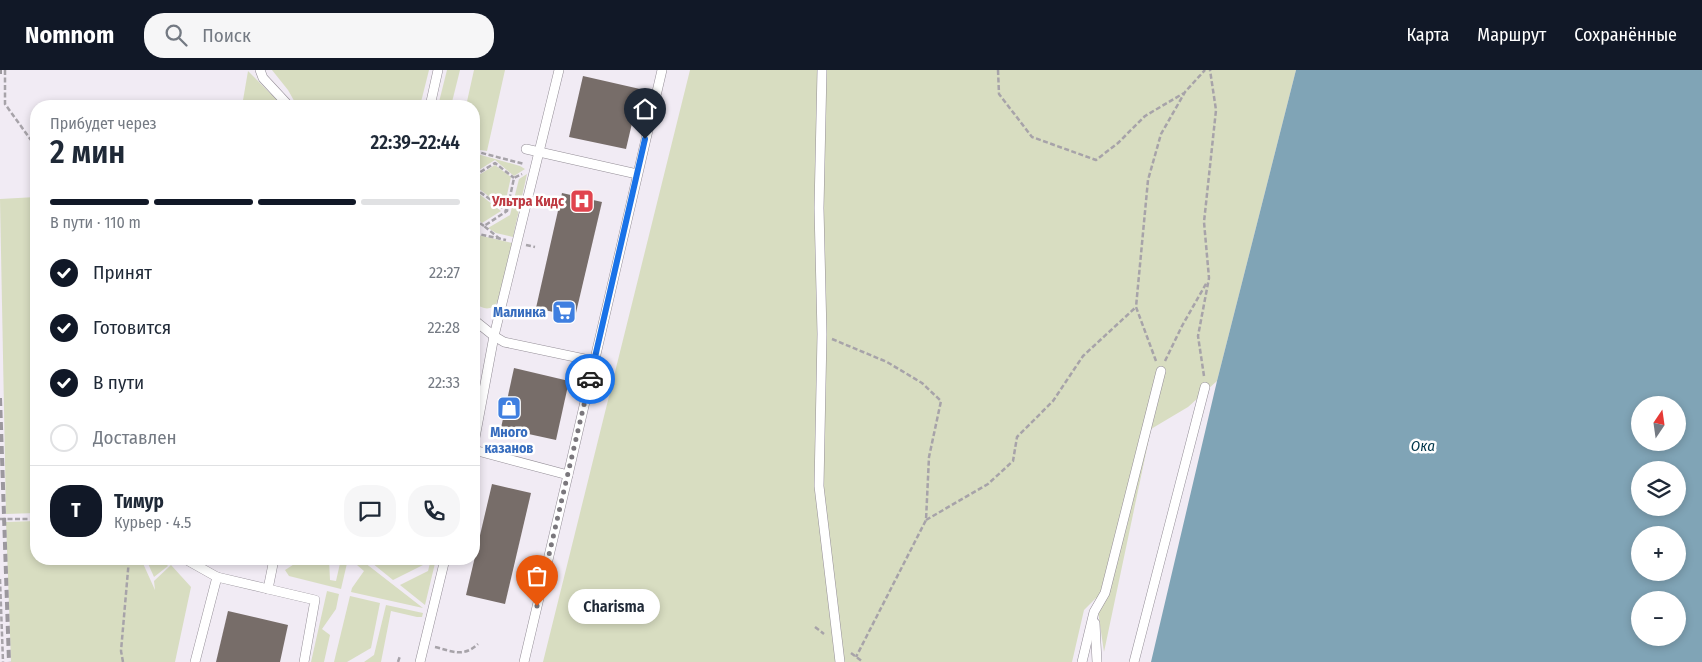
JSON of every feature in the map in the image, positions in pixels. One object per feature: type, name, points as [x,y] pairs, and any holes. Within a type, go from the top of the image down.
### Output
[{"type":"lane","points":[[260,70],[263,78],[283,100]]},
{"type":"lane","points":[[431,100],[438,70]]},
{"type":"lane","points":[[480,411],[494,336],[559,70]]},
{"type":"lane","points":[[524,662],[662,70]]},
{"type":"lane","points":[[822,70],[819,208],[822,334],[819,486],[840,662]]},
{"type":"lane","points":[[526,149],[637,174]]},
{"type":"lane","points":[[480,325],[504,342],[594,361]]},
{"type":"lane","points":[[1082,662],[1094,612],[1105,593],[1160,371]]},
{"type":"lane","points":[[1134,662],[1205,387]]},
{"type":"lane","points":[[480,452],[568,475]]},
{"type":"lane","points":[[195,565],[217,578],[315,600],[304,662]]},
{"type":"lane","points":[[268,589],[273,565]]},
{"type":"lane","points":[[420,662],[444,565]]},
{"type":"lane","points":[[196,662],[217,578]]},
{"type":"lane","points":[[1094,612],[1097,662]]},
{"type":"path","points":[[5,70],[5,104],[30,139]]},
{"type":"path","points":[[998,70],[999,94],[1032,136],[1096,160],[1118,143],[1145,116],[1185,92]]},
{"type":"path","points":[[1160,371],[1136,308],[1148,180],[1162,134],[1185,92],[1205,70]]},
{"type":"path","points":[[1205,387],[1198,336],[1209,278],[1204,222],[1216,110],[1210,70]]},
{"type":"path","points":[[480,152],[524,163],[528,170],[514,178],[507,211],[484,226]]},
{"type":"path","points":[[480,172],[495,163],[514,178]]},
{"type":"path","points":[[480,192],[507,211]]},
{"type":"path","points":[[480,223],[500,239]]},
{"type":"path","points":[[1160,371],[1182,326],[1209,278]]},
{"type":"path","points":[[926,520],[988,484],[1013,461],[1017,438],[1053,401],[1083,356],[1136,308]]},
{"type":"path","points":[[822,334],[887,362],[922,383],[941,401],[929,457],[926,520],[856,656]]},
{"type":"path","points":[[0,519],[30,519]]},
{"type":"path","points":[[123,662],[122,650],[129,565]]},
{"type":"path","points":[[0,580],[3,662]]},
{"type":"path","points":[[434,647],[462,653],[471,651],[478,644]]},
{"type":"path","points":[[398,662],[400,656]]},
{"type":"green space","points":[[272,70],[429,70],[422,100],[294,100]]},
{"type":"green space","points":[[447,70],[460,70],[452,100],[440,100]]},
{"type":"green space","points":[[474,70],[505,70],[487,151],[480,150],[480,100],[467,100]]},
{"type":"green space","points":[[690,70],[1296,70],[1217,381],[1188,407],[1151,429],[1104,652],[1096,598],[1084,610],[1072,662],[543,662]]},
{"type":"green space","points":[[248,71],[277,100],[243,100]]},
{"type":"green space","points":[[480,155],[525,169],[514,176],[495,160],[480,169]]},
{"type":"green space","points":[[495,165],[511,177],[504,208],[480,190],[480,174]]},
{"type":"green space","points":[[527,174],[513,237],[496,233],[488,228],[510,215],[519,179]]},
{"type":"green space","points":[[480,195],[501,211],[482,223],[480,221]]},
{"type":"green space","points":[[30,197],[30,513],[6,514],[0,199]]},
{"type":"green space","points":[[480,235],[512,243],[498,301],[493,307],[481,307]]},
{"type":"green space","points":[[30,521],[30,565],[144,565],[155,590],[154,581],[171,565],[191,587],[175,662],[11,662],[6,522]]},
{"type":"green space","points":[[149,565],[168,566],[154,577]]},
{"type":"green space","points":[[293,565],[329,565],[330,580],[336,581],[340,565],[347,565],[341,589],[289,576],[285,570]]},
{"type":"green space","points":[[357,565],[368,565],[423,608],[351,592],[364,571]]},
{"type":"green space","points":[[374,565],[423,565],[393,580]]},
{"type":"green space","points":[[430,565],[435,565],[425,605],[400,585],[428,571]]},
{"type":"green space","points":[[327,591],[339,594],[336,609],[322,629],[330,635],[324,662],[311,662]]},
{"type":"green space","points":[[350,596],[380,603],[371,648],[347,662],[334,662]]},
{"type":"green space","points":[[386,605],[423,613],[422,617],[391,611],[381,662],[364,662],[374,655]]},
{"type":"water","name":"Ока","points":[[1296,70],[1702,70],[1702,662],[1151,662],[1217,381]]},
{"type":"building","points":[[583,76],[640,89],[626,149],[569,137]]},
{"type":"building","points":[[562,193],[602,202],[575,317],[536,308]]},
{"type":"building","points":[[514,368],[569,381],[556,440],[501,428]]},
{"type":"building","points":[[492,484],[531,493],[505,604],[466,595],[473,565],[480,565],[480,535]]},
{"type":"building","points":[[228,611],[288,625],[280,662],[216,662]]},
{"type":"railway","points":[[0,398],[9,662]]},
{"type":"way so far","points":[[537,606],[590,379]]},
{"type":"place","name":"Ультра Кидс","points":[[582,201]]},
{"type":"place","name":"Малинка","points":[[564,312]]},
{"type":"place","name":"Много казанов","points":[[509,408]]},
{"type":"place","name":"Charisma","points":[[537,606]]},
{"type":"route","points":[[590,379],[645,139]]}]
